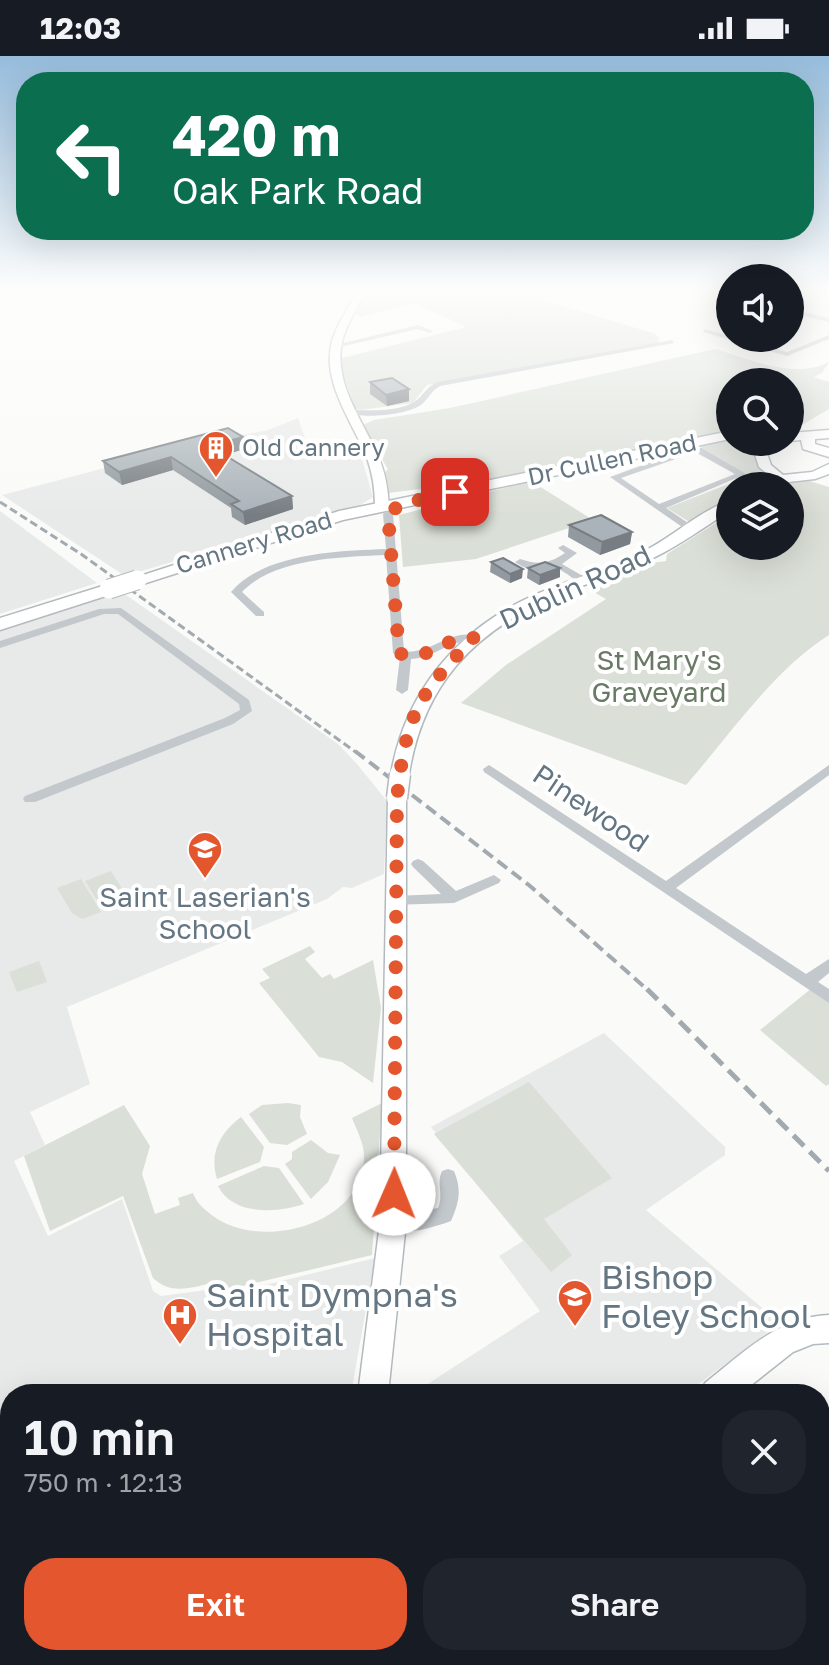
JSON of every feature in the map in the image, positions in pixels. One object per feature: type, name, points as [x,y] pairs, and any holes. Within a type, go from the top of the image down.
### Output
[{"type":"main road","points":[[336,366],[349,412],[377,475],[386,508]]},
{"type":"main road","points":[[808,442],[828,433]]},
{"type":"main road","name":"Dr Cullen Road","points":[[386,508],[716,438]]},
{"type":"main road","points":[[804,441],[828,459],[819,475],[808,478]]},
{"type":"main road","points":[[804,478],[829,478]]},
{"type":"main road","points":[[808,478],[829,485]]},
{"type":"main road","name":"Cannery Road","points":[[0,624],[137,580],[386,508]]},
{"type":"main road","name":"Dublin Road","points":[[374,1384],[393,1223],[397,798],[403,745],[415,710],[441,673],[474,638],[522,606],[650,554],[716,514]]},
{"type":"main road","points":[[729,1384],[795,1334],[815,1327],[829,1329]]},
{"type":"street","points":[[349,412],[391,410],[417,404],[428,388],[438,384],[538,366]]},
{"type":"street","points":[[659,507],[743,476],[720,460],[692,450],[614,477],[691,529]]},
{"type":"street","points":[[386,508],[399,653],[406,656],[426,655],[454,639],[474,638]]},
{"type":"street","points":[[520,562],[531,568],[557,565],[572,553],[563,548]]},
{"type":"street","points":[[260,614],[236,592],[249,577],[340,553],[389,552]]},
{"type":"street","points":[[557,565],[584,581]]},
{"type":"street","points":[[0,645],[103,611],[121,611],[245,703],[246,711],[229,721],[30,799]]},
{"type":"street","points":[[402,690],[406,656]]},
{"type":"street","name":"Pinewood","points":[[489,769],[829,997]]},
{"type":"street","points":[[667,887],[829,769]]},
{"type":"street","points":[[418,864],[454,898]]},
{"type":"street","points":[[395,901],[454,898],[494,880]]},
{"type":"street","points":[[807,982],[829,965]]},
{"type":"street","points":[[393,1223],[422,1221],[444,1215],[451,1199],[448,1177]]},
{"type":"shaded area","points":[[298,418],[312,458],[362,459],[373,497],[357,507],[125,576],[2,495],[204,442],[268,430]]},
{"type":"shaded area","points":[[0,511],[97,583],[0,614]]},
{"type":"shaded area","points":[[119,590],[338,744],[387,801],[384,874],[352,888],[343,887],[327,899],[67,1007],[90,1084],[30,1112],[45,1145],[14,1161],[48,1236],[122,1199],[153,1291],[161,1296],[214,1289],[216,1297],[375,1258],[353,1384],[0,1384],[0,629]]},
{"type":"shaded area","points":[[604,1033],[725,1147],[725,1155],[646,1210],[780,1323],[698,1384],[428,1384],[540,1311],[499,1256],[523,1241],[431,1127]]},
{"type":"green space","points":[[340,366],[533,366],[427,385],[413,403],[360,410],[355,408]]},
{"type":"green space","points":[[638,366],[787,368],[716,368],[716,434],[485,481],[388,493],[383,474],[388,469],[361,426],[374,420],[450,408]]},
{"type":"green space","points":[[826,366],[814,377],[829,382],[829,409],[804,424],[804,369]]},
{"type":"green space","points":[[716,443],[716,456],[755,456],[763,472],[742,472],[699,446]]},
{"type":"green space","name":"St Mary's Graveyard","points":[[804,479],[829,487],[829,635],[789,666],[686,785],[461,703],[506,665],[606,599],[592,591],[652,563],[666,561],[667,554],[716,523],[716,560],[804,560]]},
{"type":"green space","points":[[531,481],[593,520],[476,559],[403,567],[399,515]]},
{"type":"green space","points":[[716,489],[716,508],[691,523],[667,508]]},
{"type":"green space","points":[[111,871],[129,900],[103,910],[85,881]]},
{"type":"green space","points":[[81,879],[101,912],[82,919],[72,913],[57,888]]},
{"type":"green space","points":[[310,946],[315,952],[305,959],[322,978],[330,974],[334,979],[373,960],[381,1008],[373,1083],[342,1062],[319,1057],[259,983],[270,978],[262,969]]},
{"type":"green space","points":[[39,961],[47,982],[17,992],[9,972]]},
{"type":"green space","points":[[812,988],[829,1001],[829,1084],[826,1086],[760,1030]]},
{"type":"green space","points":[[529,1082],[612,1178],[544,1219],[572,1255],[551,1272],[434,1134]]},
{"type":"green space","points":[[382,1103],[372,1255],[222,1291],[216,1282],[175,1288],[160,1284],[153,1278],[123,1196],[50,1231],[24,1156],[124,1105],[150,1146],[142,1174],[155,1214],[180,1205],[178,1198],[193,1193],[213,1216],[233,1226],[256,1231],[281,1231],[305,1226],[327,1216],[346,1201],[359,1182],[364,1159],[362,1143],[352,1118]]},
{"type":"green space","points":[[262,1105],[301,1105],[300,1117],[307,1134],[287,1145],[270,1143],[249,1114]]},
{"type":"green space","points":[[241,1117],[264,1147],[260,1162],[217,1179],[214,1161],[218,1144]]},
{"type":"green space","points":[[311,1140],[328,1153],[340,1155],[328,1182],[311,1199],[285,1164],[292,1159],[292,1152]]},
{"type":"green space","points":[[264,1166],[279,1168],[304,1204],[256,1210],[234,1203],[218,1186]]},
{"type":"building","points":[[392,378],[409,389],[386,395],[370,382]]},
{"type":"building","points":[[228,428],[243,437],[210,446],[292,496],[243,512],[231,504],[239,501],[171,457],[119,472],[103,461]]},
{"type":"building","points":[[601,515],[632,532],[602,542],[569,525]]},
{"type":"building","points":[[503,558],[523,569],[510,574],[491,562]]},
{"type":"building","points":[[545,562],[560,568],[540,575],[528,568]]},
{"type":"railway","points":[[0,502],[81,554],[357,753]]},
{"type":"railway","points":[[355,751],[530,886],[649,991]]},
{"type":"railway","points":[[649,991],[829,1171]]},
{"type":"place","name":"Old Cannery","points":[[216,479]]},
{"type":"place","name":"Saint Laserian's School","points":[[205,880]]},
{"type":"place","name":"Bishop Foley School","points":[[575,1328]]},
{"type":"place","name":"Saint Dympna's Hospital","points":[[180,1346]]},
{"type":"route","points":[[394,1194],[397,798],[403,745],[415,710],[441,673],[474,638],[454,639],[426,655],[406,656],[399,653],[388,514],[401,504],[455,492]]}]
